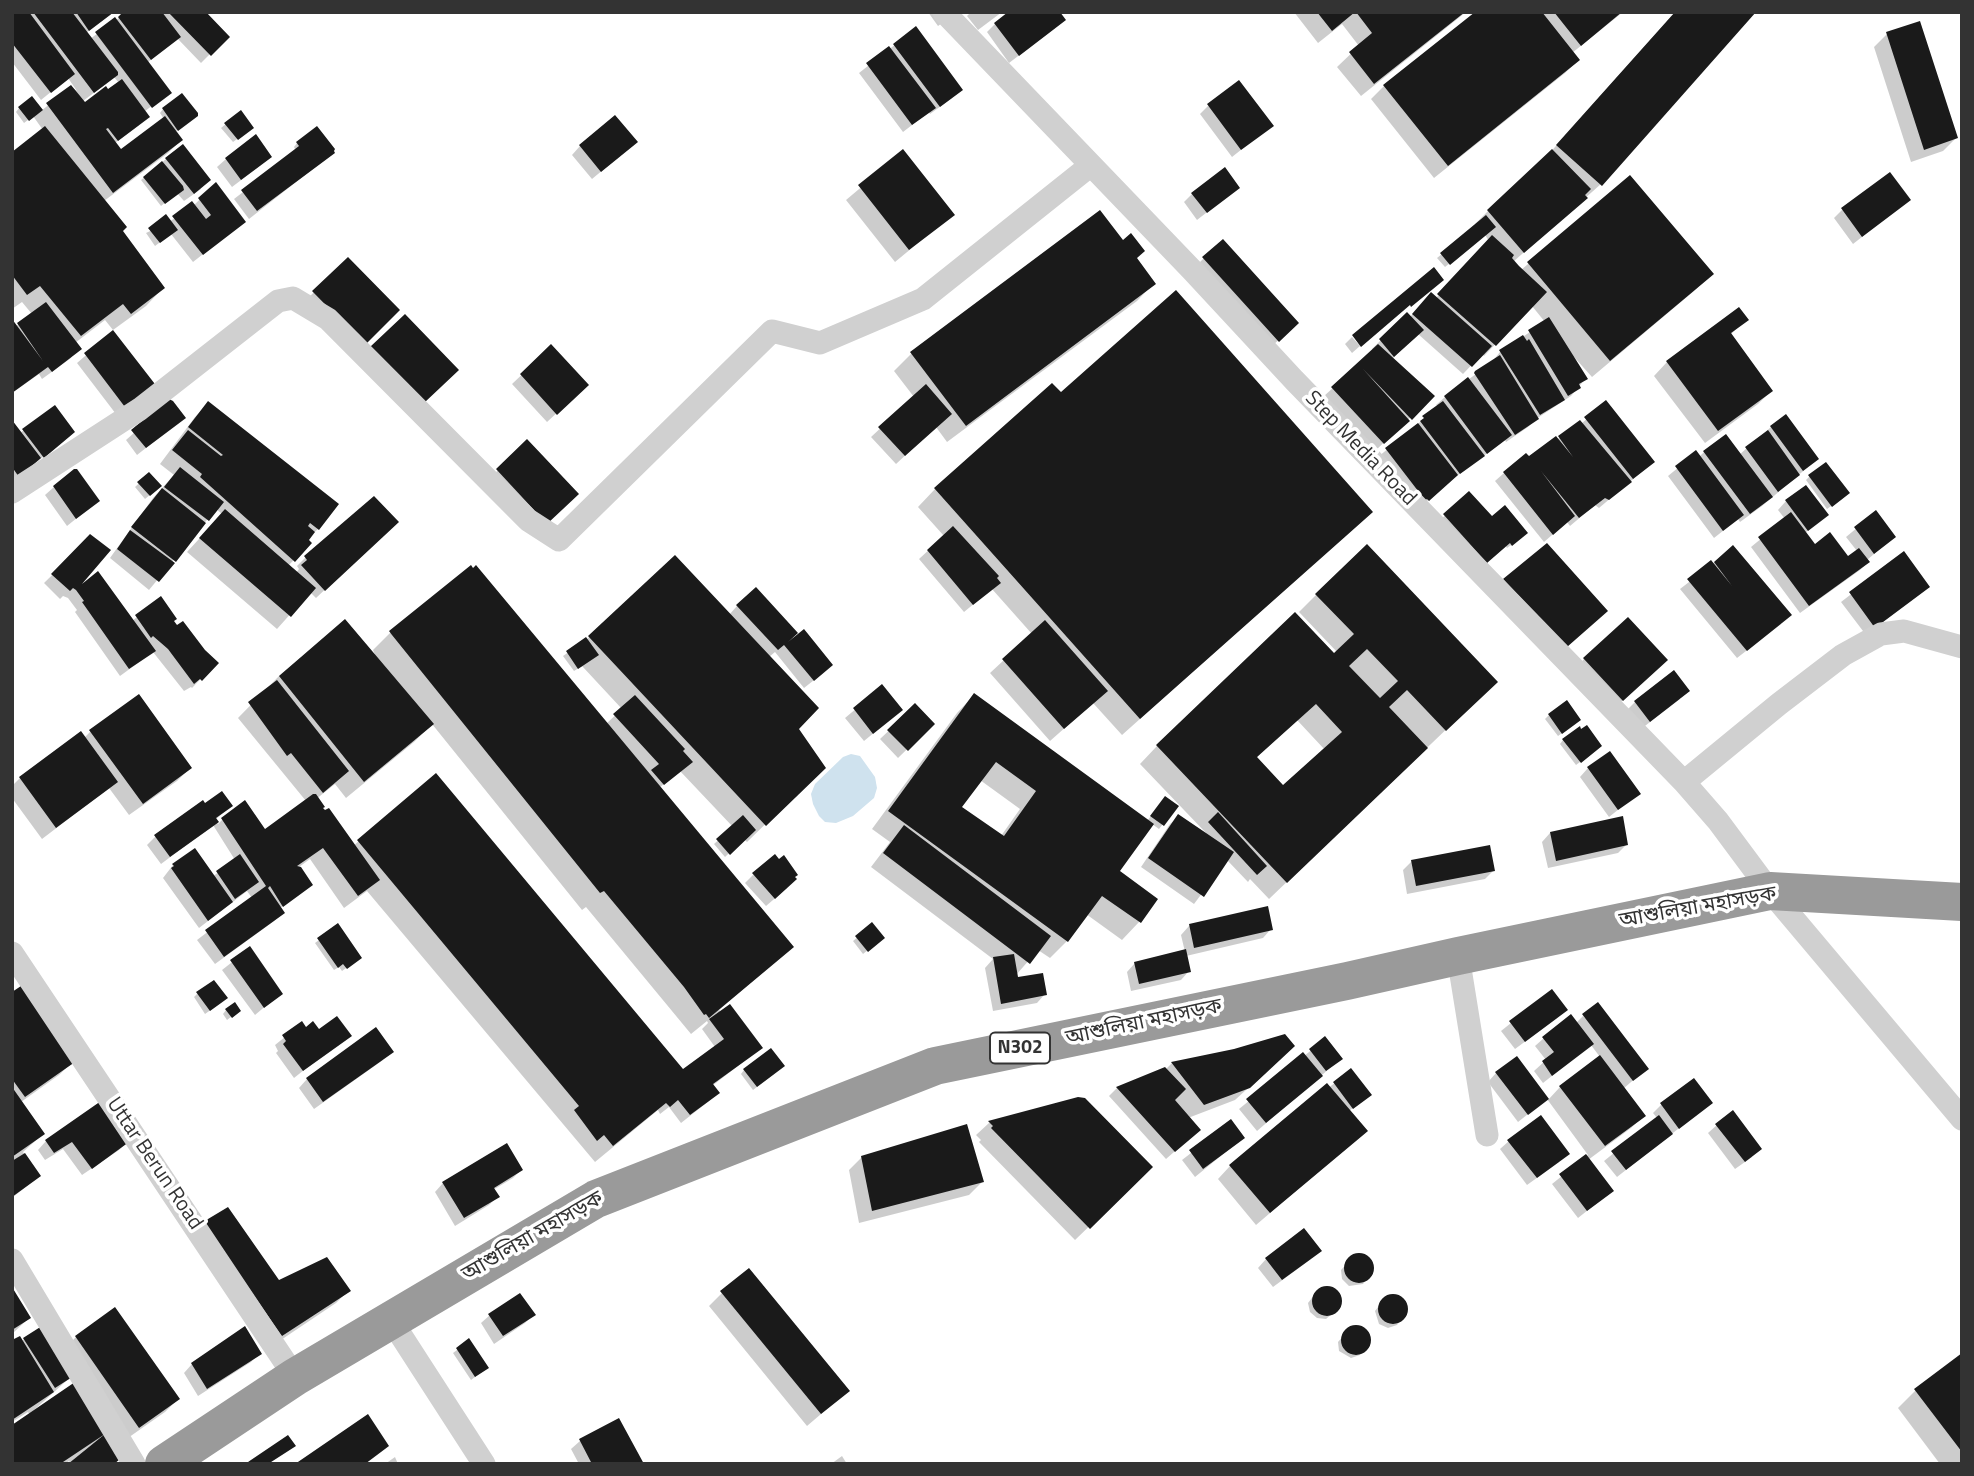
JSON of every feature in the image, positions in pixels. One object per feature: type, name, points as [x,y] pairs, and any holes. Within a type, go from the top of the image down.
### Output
[{"type":"highway","name":"আশুলিয়া মহাসড়ক","points":[[164,1464],[295,1377],[596,1199],[935,1066],[1770,891],[1962,902]]},
{"type":"street","name":"Step Media Road","points":[[944,12],[1294,380],[1684,782],[1718,821],[1770,891],[1962,1119]]},
{"type":"street","points":[[12,492],[140,409],[278,301],[293,298],[328,319],[528,520],[559,540],[772,331],[820,343],[923,299],[1091,165]]},
{"type":"street","points":[[1684,782],[1843,655],[1881,634],[1904,631],[1962,647]]},
{"type":"street","name":"Uttar Berun Road","points":[[12,953],[295,1377]]},
{"type":"street","points":[[1458,956],[1487,1135]]},
{"type":"street","points":[[12,1260],[134,1464]]},
{"type":"street","points":[[391,1320],[484,1464]]},
{"type":"water","points":[[851,754],[860,756],[875,777],[877,788],[874,798],[853,816],[836,823],[825,822],[813,804],[811,794],[815,784],[843,757]]},
{"type":"building","points":[[12,12],[29,12],[75,74],[51,93],[12,43]]},
{"type":"building","points":[[33,12],[72,12],[118,75],[94,93]]},
{"type":"building","points":[[76,12],[114,12],[89,31]]},
{"type":"building","points":[[123,12],[162,12],[181,37],[151,60],[118,17]]},
{"type":"building","points":[[168,12],[206,12],[230,37],[211,56]]},
{"type":"building","points":[[1008,12],[1060,12],[1066,20],[1019,56],[994,23]]},
{"type":"building","points":[[1317,12],[1355,12],[1332,31]]},
{"type":"building","points":[[1356,12],[1465,12],[1374,84],[1349,52],[1372,33]]},
{"type":"building","points":[[1475,12],[1542,12],[1580,60],[1448,166],[1383,85]]},
{"type":"building","points":[[1554,12],[1622,12],[1581,46]]},
{"type":"building","points":[[1675,12],[1756,12],[1602,186],[1556,145]]},
{"type":"building","points":[[115,17],[172,93],[152,108],[95,32]]},
{"type":"building","points":[[1920,21],[1958,138],[1924,150],[1886,32]]},
{"type":"building","points":[[916,26],[963,90],[940,107],[893,44]]},
{"type":"building","points":[[889,46],[936,108],[912,125],[866,63]]},
{"type":"building","points":[[122,79],[150,117],[118,141],[108,128],[106,129],[121,149],[165,116],[183,140],[113,193],[46,103],[71,85],[85,102],[106,86],[108,89]]},
{"type":"building","points":[[1239,80],[1274,126],[1241,150],[1207,104]]},
{"type":"building","points":[[182,93],[198,116],[178,131],[162,108]]},
{"type":"building","points":[[32,96],[43,110],[29,121],[18,107]]},
{"type":"building","points":[[241,110],[254,128],[238,140],[224,123]]},
{"type":"building","points":[[615,115],[638,142],[601,172],[579,145]]},
{"type":"building","points":[[45,126],[127,227],[123,231],[165,288],[131,314],[123,304],[81,336],[40,286],[27,295],[12,275],[12,152]]},
{"type":"building","points":[[317,126],[335,149],[335,153],[257,211],[241,190],[299,146],[296,142]]},
{"type":"building","points":[[256,134],[272,157],[241,180],[225,158]]},
{"type":"building","points":[[183,144],[211,180],[194,194],[165,158]]},
{"type":"building","points":[[903,149],[955,215],[909,250],[858,185]]},
{"type":"building","points":[[1552,149],[1591,189],[1585,195],[1588,198],[1524,253],[1487,210]]},
{"type":"building","points":[[162,161],[184,190],[165,204],[143,177]]},
{"type":"building","points":[[1225,167],[1240,188],[1207,213],[1191,193]]},
{"type":"building","points":[[1890,172],[1911,200],[1862,237],[1841,208]]},
{"type":"building","points":[[1630,175],[1714,274],[1610,361],[1527,262]]},
{"type":"building","points":[[216,182],[246,222],[203,255],[172,216],[192,201],[206,219],[211,215],[198,198]]},
{"type":"building","points":[[1100,210],[1123,240],[1131,233],[1145,251],[1137,258],[1156,284],[966,426],[910,352]]},
{"type":"building","points":[[166,214],[178,230],[160,243],[148,228]]},
{"type":"building","points":[[1486,215],[1496,227],[1450,265],[1440,253]]},
{"type":"building","points":[[1492,235],[1547,292],[1496,346],[1437,294]]},
{"type":"building","points":[[1223,239],[1299,323],[1279,342],[1202,257]]},
{"type":"building","points":[[348,257],[400,310],[365,345],[312,291]]},
{"type":"building","points":[[1434,267],[1444,280],[1361,347],[1352,335]]},
{"type":"building","points":[[1176,290],[1373,512],[1140,719],[934,488],[1052,383],[1061,392]]},
{"type":"building","points":[[1431,292],[1492,346],[1472,367],[1412,314]]},
{"type":"building","points":[[46,302],[82,349],[52,372],[48,367],[12,393],[12,319],[43,361],[17,323]]},
{"type":"building","points":[[1739,307],[1749,320],[1731,333],[1773,391],[1718,431],[1666,361]]},
{"type":"building","points":[[1407,312],[1424,330],[1394,357],[1379,339]]},
{"type":"building","points":[[405,314],[459,370],[424,403],[370,347]]},
{"type":"building","points":[[1549,317],[1588,379],[1579,384],[1581,388],[1568,396],[1528,330]]},
{"type":"building","points":[[113,330],[158,388],[128,411],[84,353]]},
{"type":"building","points":[[1523,335],[1527,341],[1529,339],[1565,400],[1540,415],[1499,350]]},
{"type":"building","points":[[551,344],[589,385],[557,415],[520,374]]},
{"type":"building","points":[[1378,344],[1435,396],[1412,420],[1363,369],[1410,421],[1384,444],[1331,387]]},
{"type":"building","points":[[1500,355],[1539,419],[1515,435],[1474,373]]},
{"type":"building","points":[[1468,377],[1512,435],[1487,454],[1444,396]]},
{"type":"building","points":[[926,384],[952,414],[905,456],[878,427]]},
{"type":"building","points":[[169,399],[186,418],[146,448],[131,430]]},
{"type":"building","points":[[1606,400],[1655,462],[1633,479],[1584,417]]},
{"type":"building","points":[[208,401],[339,504],[319,530],[310,523],[308,526],[315,532],[309,540],[312,543],[295,562],[200,477],[202,474],[172,450],[188,430],[223,455],[188,427]]},
{"type":"building","points":[[1443,401],[1485,456],[1460,474],[1420,421],[1424,418],[1422,416]]},
{"type":"building","points":[[55,405],[75,432],[44,458],[22,429]]},
{"type":"building","points":[[1786,414],[1819,459],[1803,471],[1770,426]]},
{"type":"building","points":[[12,420],[41,458],[19,477],[12,467]]},
{"type":"building","points":[[1580,420],[1632,482],[1579,518],[1541,471],[1575,516],[1553,535],[1503,472],[1526,453],[1529,456],[1556,436],[1573,457],[1558,436]]},
{"type":"building","points":[[1418,423],[1458,475],[1429,501],[1425,500],[1385,448]]},
{"type":"building","points":[[1768,430],[1800,475],[1778,492],[1745,447]]},
{"type":"building","points":[[1726,434],[1773,497],[1750,514],[1703,451]]},
{"type":"building","points":[[527,439],[579,494],[547,524],[496,469]]},
{"type":"building","points":[[1696,450],[1744,515],[1723,531],[1675,466]]},
{"type":"building","points":[[1826,462],[1850,493],[1832,507],[1808,475]]},
{"type":"building","points":[[180,467],[224,502],[209,521],[164,487]]},
{"type":"building","points":[[77,469],[100,501],[76,519],[53,486]]},
{"type":"building","points":[[149,472],[162,486],[150,496],[137,482]]},
{"type":"building","points":[[1806,485],[1829,515],[1808,531],[1785,500]]},
{"type":"building","points":[[162,488],[206,523],[176,562],[131,527]]},
{"type":"building","points":[[1469,491],[1492,516],[1505,505],[1528,533],[1512,546],[1510,543],[1487,563],[1443,514]]},
{"type":"building","points":[[374,496],[399,522],[325,591],[301,565],[307,560],[304,556]]},
{"type":"building","points":[[225,509],[316,588],[291,617],[199,538]]},
{"type":"building","points":[[1876,510],[1896,537],[1874,554],[1854,527]]},
{"type":"building","points":[[1791,512],[1815,544],[1830,532],[1848,556],[1859,548],[1870,562],[1809,606],[1758,537]]},
{"type":"building","points":[[953,526],[999,576],[997,578],[1001,583],[973,605],[927,550]]},
{"type":"building","points":[[130,530],[175,563],[159,582],[117,549]]},
{"type":"building","points":[[90,534],[111,550],[82,584],[98,571],[156,651],[129,669],[76,590],[73,588],[70,591],[51,574]]},
{"type":"building","points":[[1547,543],[1608,611],[1567,647],[1503,579]]},
{"type":"building","points":[[1367,544],[1498,682],[1446,731],[1407,690],[1389,707],[1428,748],[1287,883],[1156,745],[1295,612],[1334,653],[1354,634],[1315,594]],"holes":[[[1367,649],[1398,681],[1380,698],[1349,666]],[[1316,704],[1342,732],[1283,785],[1257,757]]]},
{"type":"building","points":[[1733,545],[1792,615],[1747,651],[1687,579],[1711,560],[1732,586],[1714,562]]},
{"type":"building","points":[[1904,551],[1930,587],[1875,628],[1849,592]]},
{"type":"building","points":[[675,555],[819,708],[799,729],[826,768],[766,826],[588,636]]},
{"type":"building","points":[[471,565],[473,568],[476,565],[794,947],[709,1018],[604,891],[600,893],[389,631]]},
{"type":"building","points":[[756,587],[798,633],[788,642],[804,629],[833,665],[814,681],[784,645],[778,650],[736,605]]},
{"type":"building","points":[[161,596],[177,619],[174,621],[177,625],[183,621],[205,650],[219,663],[202,681],[200,679],[194,684],[168,649],[153,636],[151,638],[135,615]]},
{"type":"building","points":[[1628,617],[1668,660],[1623,701],[1583,658]]},
{"type":"building","points":[[345,619],[434,724],[364,782],[279,676]]},
{"type":"building","points":[[1045,620],[1108,691],[1064,729],[1002,659]]},
{"type":"building","points":[[586,637],[599,655],[578,669],[566,651]]},
{"type":"building","points":[[1674,670],[1690,691],[1650,722],[1634,701]]},
{"type":"building","points":[[277,680],[349,771],[323,793],[291,753],[287,756],[248,702]]},
{"type":"building","points":[[882,684],[903,710],[873,734],[853,708]]},
{"type":"building","points":[[974,693],[1154,824],[1120,871],[1158,899],[1141,923],[1102,896],[1068,942],[888,811]],"holes":[[[996,762],[1036,791],[1004,836],[962,807]]]},
{"type":"building","points":[[139,694],[192,768],[143,804],[89,730]]},
{"type":"building","points":[[635,695],[685,749],[683,751],[693,762],[664,785],[651,770],[659,764],[613,714]]},
{"type":"building","points":[[1567,700],[1581,720],[1562,734],[1548,714]]},
{"type":"building","points":[[915,703],[935,724],[908,751],[887,730]]},
{"type":"building","points":[[1587,725],[1602,746],[1581,763],[1562,739],[1580,726],[1581,729]]},
{"type":"building","points":[[81,731],[118,782],[56,828],[19,777]]},
{"type":"building","points":[[1610,751],[1641,794],[1618,810],[1587,767]]},
{"type":"building","points":[[436,773],[683,1069],[724,1039],[709,1019],[730,1004],[763,1048],[713,1084],[720,1093],[690,1115],[678,1100],[670,1107],[666,1103],[613,1146],[604,1135],[597,1141],[574,1110],[579,1106],[357,840]]},
{"type":"building","points":[[222,791],[233,806],[216,818],[219,822],[170,857],[154,835],[203,800],[205,803]]},
{"type":"building","points":[[316,794],[325,810],[329,808],[380,880],[358,896],[323,848],[297,866],[301,867],[313,885],[283,907],[270,886],[268,888],[285,913],[224,957],[205,930],[266,886],[221,818],[245,800],[265,829]]},
{"type":"building","points":[[1165,796],[1179,806],[1164,826],[1150,816]]},
{"type":"building","points":[[1218,812],[1267,866],[1257,875],[1208,822]]},
{"type":"building","points":[[1178,814],[1234,852],[1204,897],[1148,858]]},
{"type":"building","points":[[743,815],[756,830],[730,855],[716,839]]},
{"type":"building","points":[[1623,816],[1628,845],[1556,861],[1550,832]]},
{"type":"building","points":[[904,825],[1051,936],[1030,964],[883,853]]},
{"type":"building","points":[[1490,845],[1495,871],[1416,886],[1411,860]]},
{"type":"building","points":[[195,848],[233,902],[208,921],[171,868],[174,866],[172,864]]},
{"type":"building","points":[[240,854],[259,882],[235,899],[216,871]]},
{"type":"building","points":[[775,854],[779,859],[784,855],[798,875],[775,899],[752,873]]},
{"type":"building","points":[[1268,906],[1273,930],[1194,948],[1189,924]]},
{"type":"building","points":[[872,922],[885,938],[868,952],[855,936]]},
{"type":"building","points":[[338,923],[362,958],[347,969],[343,964],[338,968],[317,938]]},
{"type":"building","points":[[250,946],[283,994],[264,1008],[230,960]]},
{"type":"building","points":[[1186,949],[1191,972],[1139,984],[1134,962]]},
{"type":"building","points":[[1014,954],[1018,977],[1043,973],[1047,995],[1001,1004],[993,957]]},
{"type":"building","points":[[214,980],[228,998],[210,1011],[196,992]]},
{"type":"building","points":[[21,986],[75,1062],[25,1097],[12,1079],[12,992]]},
{"type":"building","points":[[1552,989],[1568,1010],[1525,1042],[1509,1021]]},
{"type":"building","points":[[235,1002],[241,1011],[232,1018],[225,1009]]},
{"type":"building","points":[[1598,1002],[1649,1069],[1633,1081],[1582,1014]]},
{"type":"building","points":[[1571,1014],[1594,1044],[1552,1076],[1542,1061],[1554,1052],[1542,1037]]},
{"type":"building","points":[[337,1016],[352,1036],[303,1071],[283,1044],[286,1041],[282,1035],[302,1021],[306,1027],[313,1021],[319,1029]]},
{"type":"building","points":[[376,1027],[394,1052],[323,1102],[306,1078]]},
{"type":"building","points":[[1285,1034],[1295,1046],[1250,1088],[1204,1105],[1171,1062],[1234,1049]]},
{"type":"building","points":[[1325,1036],[1343,1059],[1326,1071],[1309,1049]]},
{"type":"building","points":[[771,1048],[785,1066],[757,1087],[743,1069]]},
{"type":"building","points":[[1303,1052],[1323,1076],[1266,1123],[1246,1099]]},
{"type":"building","points":[[1600,1055],[1646,1116],[1605,1146],[1559,1086]]},
{"type":"building","points":[[1517,1056],[1549,1099],[1528,1115],[1495,1072]]},
{"type":"building","points":[[1165,1067],[1186,1089],[1175,1100],[1201,1130],[1175,1152],[1116,1087]]},
{"type":"building","points":[[1351,1068],[1372,1095],[1353,1109],[1333,1082]]},
{"type":"building","points":[[1694,1078],[1713,1103],[1679,1129],[1660,1103]]},
{"type":"building","points":[[1327,1083],[1368,1131],[1270,1213],[1229,1165]]},
{"type":"building","points":[[12,1087],[45,1134],[12,1157]]},
{"type":"building","points":[[1078,1097],[1085,1098],[1153,1167],[1090,1229],[991,1128],[993,1126],[988,1121]]},
{"type":"building","points":[[101,1101],[129,1142],[92,1169],[72,1142],[54,1153],[45,1140]]},
{"type":"building","points":[[1733,1110],[1762,1149],[1745,1162],[1715,1124]]},
{"type":"building","points":[[1541,1115],[1570,1154],[1537,1178],[1507,1140]]},
{"type":"building","points":[[1659,1115],[1673,1134],[1626,1170],[1611,1151]]},
{"type":"building","points":[[1231,1119],[1245,1138],[1203,1169],[1189,1150]]},
{"type":"building","points":[[967,1124],[984,1182],[872,1211],[861,1156]]},
{"type":"building","points":[[507,1143],[523,1170],[494,1188],[500,1197],[464,1218],[442,1182]]},
{"type":"building","points":[[25,1153],[41,1176],[12,1197],[12,1161]]},
{"type":"building","points":[[1586,1154],[1614,1191],[1587,1211],[1559,1174]]},
{"type":"building","points":[[228,1207],[279,1280],[327,1257],[351,1291],[282,1336],[203,1222]]},
{"type":"building","points":[[1304,1228],[1322,1251],[1282,1280],[1265,1258]]},
{"type":"building","points":[[1359,1253],[1370,1257],[1374,1268],[1370,1279],[1359,1283],[1348,1279],[1344,1268],[1348,1257]]},
{"type":"building","points":[[749,1268],[850,1391],[821,1414],[720,1291]]},
{"type":"building","points":[[1327,1286],[1338,1290],[1342,1301],[1338,1312],[1327,1316],[1316,1312],[1312,1301],[1316,1290]]},
{"type":"building","points":[[12,1287],[31,1318],[12,1330]]},
{"type":"building","points":[[520,1293],[536,1315],[503,1336],[488,1314]]},
{"type":"building","points":[[1393,1294],[1404,1298],[1408,1309],[1404,1320],[1393,1324],[1382,1320],[1378,1309],[1382,1298]]},
{"type":"building","points":[[115,1307],[180,1399],[139,1428],[75,1336]]},
{"type":"building","points":[[45,1324],[77,1374],[55,1388],[23,1338]]},
{"type":"building","points":[[1356,1325],[1367,1329],[1371,1340],[1367,1351],[1356,1355],[1345,1351],[1341,1340],[1345,1329]]},
{"type":"building","points":[[245,1326],[262,1354],[207,1389],[191,1363]]},
{"type":"building","points":[[20,1336],[54,1392],[12,1420],[12,1340]]},
{"type":"building","points":[[469,1338],[489,1368],[475,1377],[456,1348]]},
{"type":"building","points":[[1962,1353],[1962,1452],[1914,1389]]},
{"type":"building","points":[[75,1382],[125,1455],[114,1464],[68,1464],[105,1434],[60,1464],[12,1464],[12,1425]]},
{"type":"building","points":[[368,1414],[389,1446],[365,1464],[295,1464]]},
{"type":"building","points":[[619,1418],[644,1464],[592,1464],[579,1439]]},
{"type":"building","points":[[288,1435],[296,1446],[268,1464],[249,1464],[248,1462]]}]
